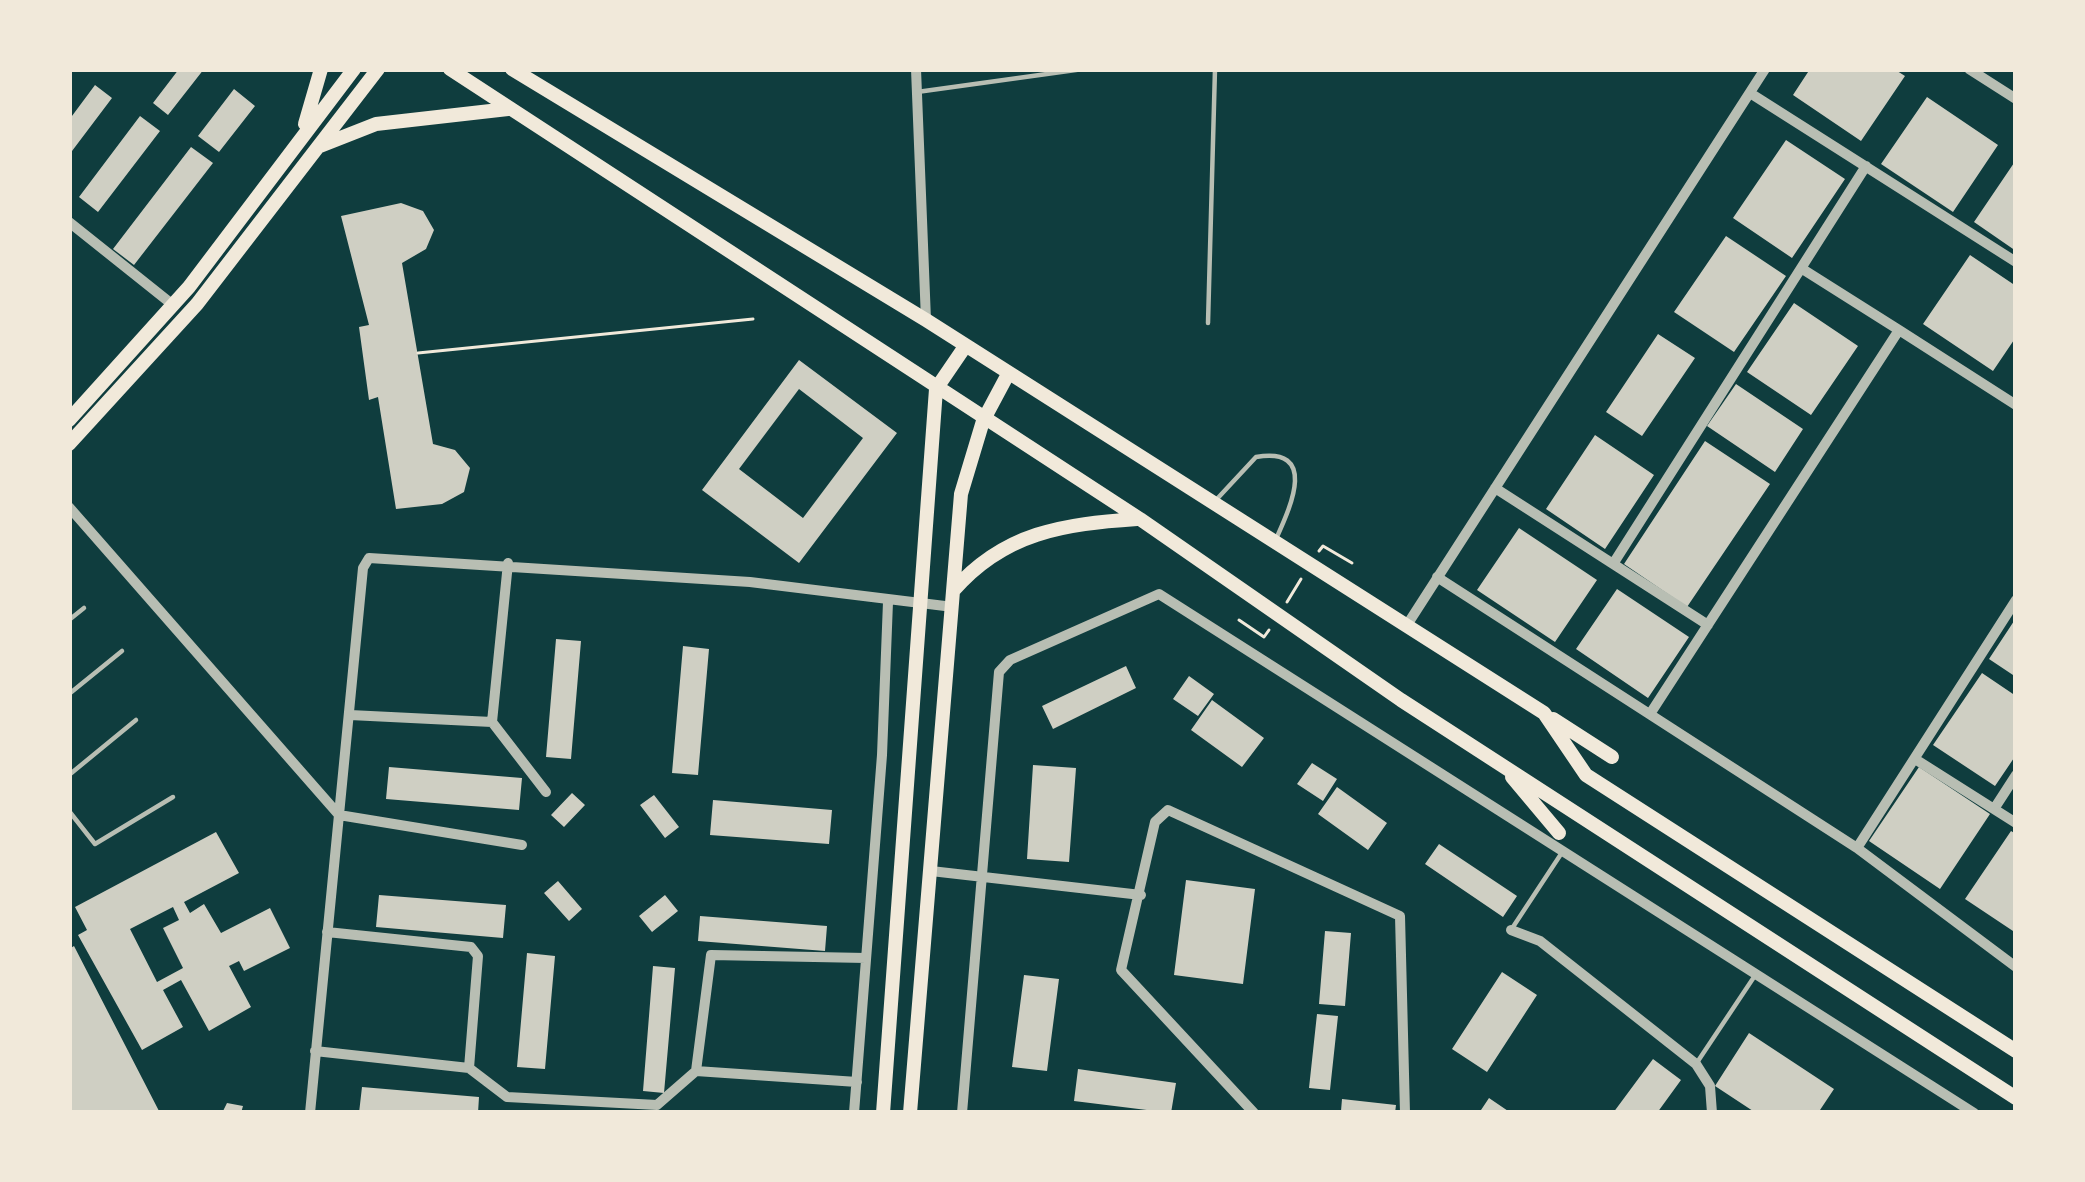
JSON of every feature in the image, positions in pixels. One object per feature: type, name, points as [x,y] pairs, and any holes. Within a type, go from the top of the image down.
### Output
[{"type":"main road","points":[[288,155],[316,96],[320,69]]},
{"type":"main road","points":[[69,420],[173,305],[354,69]]},
{"type":"main road","points":[[69,444],[197,304],[378,69]]},
{"type":"main road","points":[[450,69],[983,422],[1140,519],[1502,765],[2016,1098]]},
{"type":"main road","points":[[512,69],[926,320],[1007,376],[1612,757]]},
{"type":"main road","points":[[315,148],[376,124],[509,108]]},
{"type":"main road","points":[[883,1113],[935,389],[964,348]]},
{"type":"main road","points":[[910,1113],[964,470],[1007,376]]},
{"type":"main road","points":[[953,599],[977,565],[1033,533],[1064,523],[1140,519]]},
{"type":"main road","points":[[1544,712],[1586,775],[2016,1051]]},
{"type":"main road","points":[[1502,765],[1559,833]]},
{"type":"street","points":[[916,69],[926,320]]},
{"type":"street","points":[[1407,625],[1765,69]]},
{"type":"street","points":[[1970,69],[2016,99]]},
{"type":"street","points":[[1750,93],[2016,262]]},
{"type":"street","points":[[1613,564],[1866,166]]},
{"type":"street","points":[[69,222],[173,305]]},
{"type":"street","points":[[1804,270],[2016,405]]},
{"type":"street","points":[[1650,714],[1899,330]]},
{"type":"street","points":[[1495,488],[1708,626]]},
{"type":"street","points":[[69,506],[339,815],[522,845]]},
{"type":"street","points":[[310,1113],[365,562],[375,556],[508,563],[750,582],[923,605],[953,599]]},
{"type":"street","points":[[508,563],[492,722],[546,792]]},
{"type":"street","points":[[1437,577],[1857,848],[2016,967]]},
{"type":"street","points":[[962,1113],[999,672],[1010,660],[1160,594],[1974,1113]]},
{"type":"street","points":[[1857,848],[2016,600]]},
{"type":"street","points":[[854,1113],[888,602]]},
{"type":"street","points":[[350,716],[492,722]]},
{"type":"street","points":[[1915,759],[2016,823]]},
{"type":"street","points":[[1994,809],[2016,775]]},
{"type":"street","points":[[1254,1113],[1123,974],[1120,965],[1141,895],[1155,822],[1161,814],[1176,811],[1400,916],[1405,1113]]},
{"type":"street","points":[[931,871],[1141,895]]},
{"type":"street","points":[[1511,930],[1540,941],[1696,1064],[1710,1086],[1712,1113]]},
{"type":"street","points":[[327,932],[476,951],[469,1068]]},
{"type":"street","points":[[315,1051],[469,1068],[507,1097],[656,1109],[696,1072],[711,955],[866,958]]},
{"type":"street","points":[[696,1072],[856,1082]]},
{"type":"lane","points":[[917,92],[1083,69]]},
{"type":"lane","points":[[1208,322],[1215,69]]},
{"type":"lane","points":[[1213,504],[1256,457],[1279,459],[1292,470],[1298,486],[1274,543]]},
{"type":"lane","points":[[69,620],[84,608]]},
{"type":"lane","points":[[69,694],[122,651]]},
{"type":"lane","points":[[69,775],[136,720]]},
{"type":"lane","points":[[69,811],[95,844],[172,797]]},
{"type":"lane","points":[[1511,930],[1564,850]]},
{"type":"lane","points":[[1696,1064],[1757,974]]},
{"type":"path","points":[[418,352],[753,319]]},
{"type":"path","points":[[1239,620],[1264,637],[1323,545],[1352,563]]},
{"type":"building","points":[[179,69],[204,69],[168,115],[153,103]]},
{"type":"building","points":[[1810,69],[1894,69],[1905,76],[1861,141],[1793,95]]},
{"type":"building","points":[[95,85],[112,98],[69,155],[69,120]]},
{"type":"building","points":[[234,89],[255,106],[219,152],[198,136]]},
{"type":"building","points":[[1927,97],[1998,145],[1953,212],[1881,164]]},
{"type":"building","points":[[140,116],[160,131],[98,212],[79,197]]},
{"type":"building","points":[[1786,140],[1845,179],[1792,258],[1733,218]]},
{"type":"building","points":[[191,147],[213,163],[134,265],[113,249]]},
{"type":"building","points":[[2016,160],[2016,251],[1974,222]]},
{"type":"building","points":[[401,203],[423,211],[434,230],[426,249],[402,263],[433,444],[455,450],[470,468],[464,492],[442,504],[396,509],[378,397],[369,400],[359,327],[369,325],[341,216]]},
{"type":"building","points":[[1726,236],[1786,276],[1734,352],[1674,312]]},
{"type":"building","points":[[1970,255],[2016,286],[2016,337],[1993,371],[1923,324]]},
{"type":"building","points":[[1794,303],[1858,346],[1811,415],[1747,372]]},
{"type":"building","points":[[1658,334],[1695,358],[1642,436],[1606,412]]},
{"type":"building","points":[[799,360],[897,433],[799,563],[702,490]],"holes":[[[799,389],[863,438],[803,518],[739,469]]]},
{"type":"building","points":[[1736,384],[1803,429],[1775,472],[1707,426]]},
{"type":"building","points":[[1595,435],[1654,475],[1605,549],[1546,509]]},
{"type":"building","points":[[1705,441],[1770,484],[1687,607],[1624,564]]},
{"type":"building","points":[[1519,528],[1597,580],[1555,642],[1477,590]]},
{"type":"building","points":[[1617,589],[1689,637],[1648,698],[1576,649]]},
{"type":"building","points":[[2016,618],[2016,677],[1989,659]]},
{"type":"building","points":[[556,639],[581,641],[571,759],[546,757]]},
{"type":"building","points":[[683,646],[709,649],[698,775],[672,773]]},
{"type":"building","points":[[1126,666],[1136,688],[1053,729],[1042,706]]},
{"type":"building","points":[[1982,673],[2016,696],[2016,755],[1995,786],[1933,745]]},
{"type":"building","points":[[1189,676],[1214,694],[1198,716],[1173,699]]},
{"type":"building","points":[[1212,700],[1264,738],[1242,767],[1191,730]]},
{"type":"building","points":[[1312,763],[1337,779],[1323,801],[1297,784]]},
{"type":"building","points":[[1033,765],[1076,768],[1069,862],[1027,859]]},
{"type":"building","points":[[389,767],[522,778],[519,810],[386,799]]},
{"type":"building","points":[[1919,767],[1990,814],[1940,889],[1869,841]]},
{"type":"building","points":[[1337,787],[1387,823],[1368,850],[1318,814]]},
{"type":"building","points":[[572,793],[585,805],[564,827],[551,815]]},
{"type":"building","points":[[654,795],[679,827],[665,838],[640,805]]},
{"type":"building","points":[[713,800],[832,810],[829,844],[710,835]]},
{"type":"building","points":[[2011,831],[2016,834],[2016,933],[1965,899]]},
{"type":"building","points":[[216,832],[239,873],[184,902],[190,913],[204,904],[221,933],[270,908],[290,948],[244,971],[239,961],[229,966],[251,1007],[209,1031],[181,980],[163,990],[183,1027],[142,1050],[78,935],[87,930],[75,907]],"holes":[[[173,907],[179,920],[163,928],[183,968],[157,982],[130,929]]]},
{"type":"building","points":[[1439,844],[1517,896],[1503,917],[1425,864]]},
{"type":"building","points":[[1186,880],[1255,889],[1243,984],[1174,975]]},
{"type":"building","points":[[558,881],[582,909],[569,921],[544,893]]},
{"type":"building","points":[[379,895],[506,905],[503,938],[376,927]]},
{"type":"building","points":[[665,895],[678,911],[652,932],[639,916]]},
{"type":"building","points":[[700,916],[827,926],[825,951],[698,941]]},
{"type":"building","points":[[1325,931],[1351,933],[1345,1006],[1319,1004]]},
{"type":"building","points":[[74,946],[159,1111],[155,1113],[69,1113],[69,949]]},
{"type":"building","points":[[527,953],[555,956],[545,1069],[517,1067]]},
{"type":"building","points":[[653,966],[675,968],[664,1093],[643,1091]]},
{"type":"building","points":[[1502,972],[1537,995],[1487,1072],[1452,1049]]},
{"type":"building","points":[[1024,975],[1059,979],[1047,1071],[1012,1067]]},
{"type":"building","points":[[1317,1014],[1338,1016],[1330,1090],[1309,1088]]},
{"type":"building","points":[[1749,1033],[1834,1089],[1818,1113],[1756,1113],[1715,1086]]},
{"type":"building","points":[[1653,1059],[1681,1080],[1657,1113],[1613,1113]]},
{"type":"building","points":[[1078,1069],[1176,1083],[1171,1113],[1074,1101]]},
{"type":"building","points":[[362,1087],[479,1097],[478,1113],[359,1113]]},
{"type":"building","points":[[1489,1098],[1511,1113],[1479,1113]]},
{"type":"building","points":[[1342,1099],[1396,1105],[1395,1113],[1341,1111]]},
{"type":"building","points":[[227,1103],[243,1106],[241,1113],[222,1113]]}]
